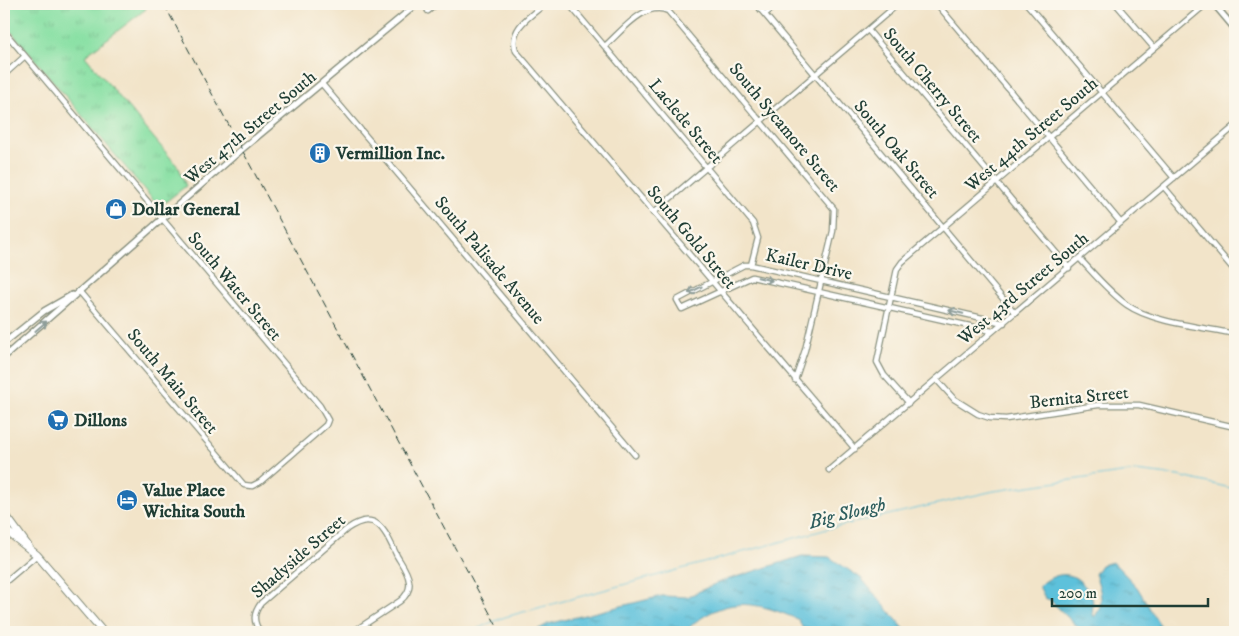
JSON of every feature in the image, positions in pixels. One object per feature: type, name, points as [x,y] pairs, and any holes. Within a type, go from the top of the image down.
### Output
[{"type":"main road","points":[[4,513],[34,553],[103,632]]},
{"type":"main road","points":[[4,529],[34,553]]},
{"type":"street","name":"West 47th Street South","points":[[79,292],[162,219],[416,4]]},
{"type":"street","points":[[428,11],[436,4]]},
{"type":"street","name":"South Gold Street","points":[[544,4],[516,29],[513,40],[519,54],[855,449]]},
{"type":"street","name":"Laclede Street","points":[[569,4],[744,210],[757,229],[758,238],[751,265]]},
{"type":"street","name":"South Oak Street","points":[[756,4],[1015,313]]},
{"type":"street","points":[[765,14],[778,4]]},
{"type":"street","points":[[653,212],[898,4]]},
{"type":"street","points":[[937,4],[1121,223]]},
{"type":"street","points":[[1027,4],[1174,178]]},
{"type":"street","points":[[1116,4],[1154,48]]},
{"type":"street","name":"West 44th Street South","points":[[891,297],[897,269],[902,262],[1206,4]]},
{"type":"street","points":[[1214,4],[1235,29]]},
{"type":"street","name":"South Sycamore Street","points":[[605,46],[646,11],[655,8],[664,9],[676,19],[834,208],[835,219],[805,350],[796,380]]},
{"type":"street","name":"South Cherry Street","points":[[868,30],[1069,268]]},
{"type":"street","name":"South Water Street","points":[[4,31],[326,414],[327,422],[323,428],[260,482],[247,486]]},
{"type":"street","points":[[4,75],[25,56]]},
{"type":"street","name":"South Palisade Avenue","points":[[322,84],[636,455]]},
{"type":"street","name":"West 43rd Street South","points":[[829,470],[1235,126]]},
{"type":"street","points":[[1164,187],[1235,271]]},
{"type":"street","points":[[1080,259],[1111,292],[1135,310],[1165,319],[1235,334]]},
{"type":"street","name":"Kailer Drive","points":[[992,331],[752,277],[682,309],[677,300],[744,265],[751,265],[1004,323]]},
{"type":"street","points":[[4,343],[44,311],[79,292]]},
{"type":"street","points":[[4,357],[79,292]]},
{"type":"street","name":"South Main Street","points":[[79,292],[241,483],[247,486]]},
{"type":"street","points":[[891,297],[877,355],[878,363],[884,375],[909,403]]},
{"type":"street","name":"Bernita Street","points":[[936,380],[954,398],[978,414],[990,418],[1006,419],[1098,405],[1121,405],[1167,410],[1235,427]]},
{"type":"street","name":"Shadyside Street","points":[[260,632],[254,621],[254,614],[261,603],[347,529],[361,520],[374,522],[381,526],[410,582],[406,596],[353,632]]},
{"type":"street","points":[[4,583],[34,553]]},
{"type":"green space","points":[[4,4],[144,4],[146,9],[85,56],[179,168],[186,186],[159,207],[4,23]]},
{"type":"water","points":[[802,556],[829,557],[861,578],[907,632],[804,632],[799,620],[782,613],[752,605],[738,605],[712,612],[698,620],[684,632],[533,632],[548,624],[662,596],[687,597],[717,583]]},
{"type":"water","points":[[1113,562],[1137,587],[1164,632],[1083,632],[1050,600],[1045,598],[1039,586],[1054,576],[1068,575],[1075,578],[1087,589],[1092,598],[1094,617],[1098,612],[1101,601],[1095,574],[1101,565]]},
{"type":"waterway","name":"Big Slough","points":[[473,632],[505,617],[835,527],[994,491],[1135,471],[1178,476],[1235,489]]},
{"type":"railway","points":[[164,4],[500,632]]},
{"type":"place","name":"Vermillion Inc.","points":[[320,153]]},
{"type":"place","name":"Dollar General","points":[[116,209]]},
{"type":"place","name":"Dillons","points":[[58,420]]},
{"type":"place","name":"Value Place Wichita South","points":[[127,500]]}]
